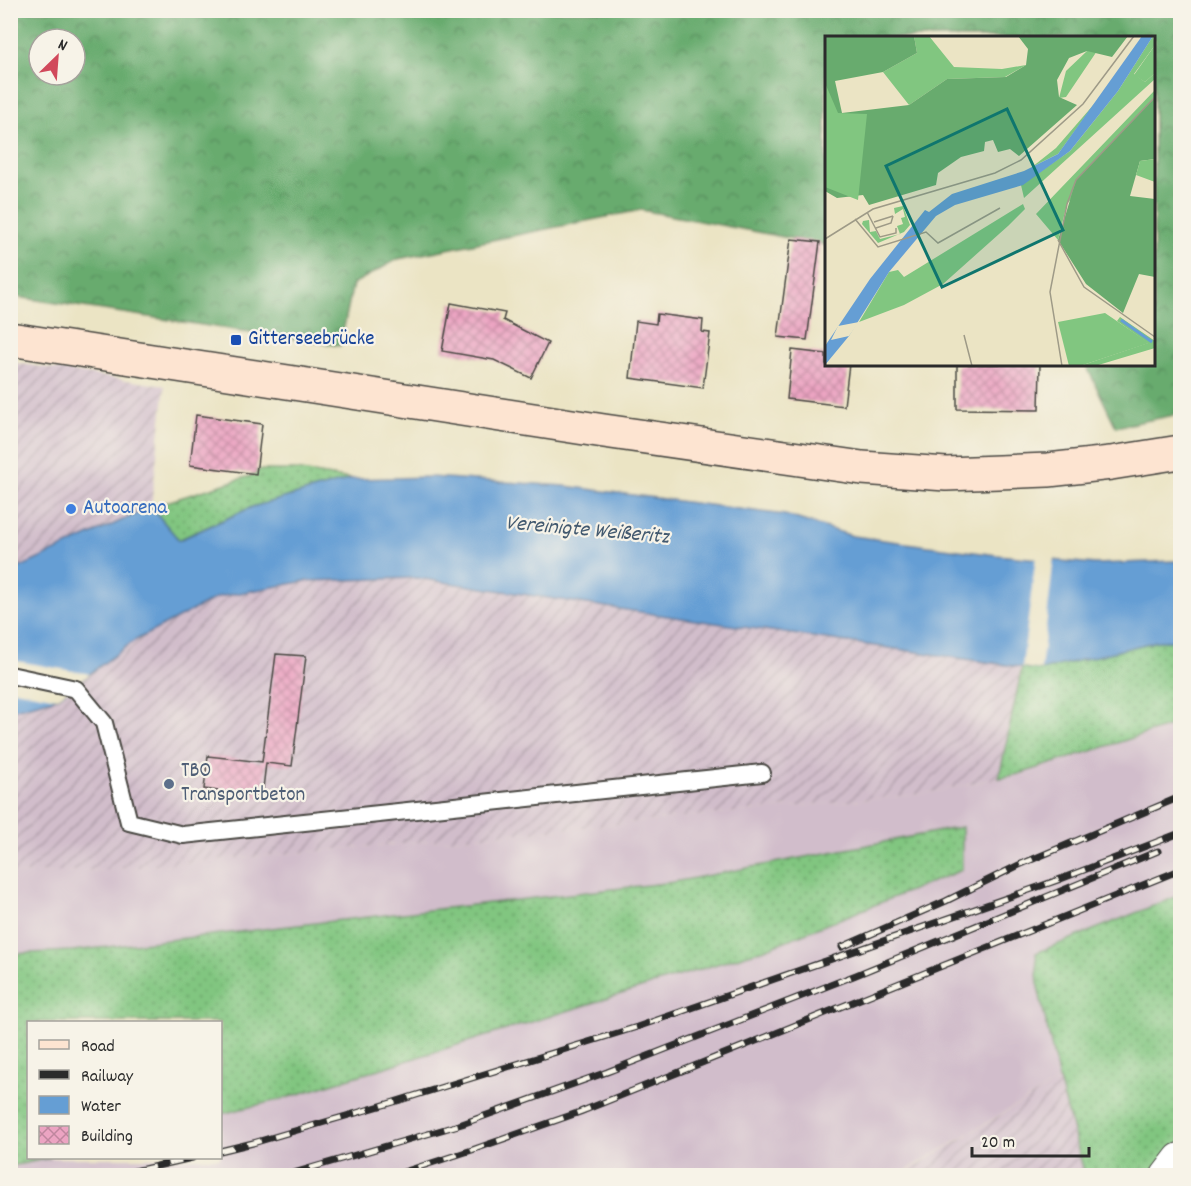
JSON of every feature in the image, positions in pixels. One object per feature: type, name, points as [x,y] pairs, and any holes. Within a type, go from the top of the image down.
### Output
[{"type":"main road","points":[[10,339],[862,468],[946,474],[1048,470],[1180,452]]},
{"type":"street","points":[[1167,1176],[1180,1159]]},
{"type":"lane","points":[[10,675],[76,689],[104,723],[129,822],[183,834],[762,773]]},
{"type":"shaded area","points":[[10,362],[165,386],[151,507],[11,572]]},
{"type":"shaded area","points":[[417,578],[1021,667],[999,778],[922,794],[586,827],[105,870],[11,874],[10,710],[58,698],[134,641],[218,597],[306,581]]},
{"type":"shaded area","points":[[1180,723],[1180,895],[1037,953],[1038,987],[1059,1080],[899,1175],[11,1176],[10,1166],[45,1159],[222,1159],[222,1114],[286,1098],[962,870],[962,827],[674,882],[72,951],[11,954],[10,874],[105,870],[922,794],[1019,774]]},
{"type":"shaded area","points":[[1059,1080],[1085,1175],[899,1176]]},
{"type":"green space","points":[[10,11],[1180,11],[1180,414],[1116,427],[1086,366],[1155,366],[1155,36],[825,36],[825,245],[641,210],[398,259],[353,284],[340,346],[11,296]]},
{"type":"green space","points":[[256,470],[295,470],[351,479],[252,507],[178,540],[151,507],[256,474]]},
{"type":"green space","points":[[1157,641],[1180,641],[1180,723],[1019,774],[999,778],[1022,667],[1041,670]]},
{"type":"green space","points":[[962,827],[962,870],[765,949],[286,1098],[222,1114],[222,1021],[27,1021],[27,1159],[45,1159],[11,1166],[11,954],[72,951],[674,882]]},
{"type":"green space","points":[[1180,895],[1180,1159],[1167,1175],[1085,1175],[1059,1080],[1038,987],[1036,953]]},
{"type":"water","name":"Vereinigte Weißeritz","points":[[431,477],[565,486],[785,515],[853,536],[997,555],[1095,564],[1180,562],[1180,641],[1157,641],[1041,670],[417,578],[306,581],[218,597],[134,641],[57,698],[11,710],[10,572],[151,507],[179,540],[252,507],[351,479]]},
{"type":"pier","points":[[1036,556],[1054,557],[1041,670],[1022,667]]},
{"type":"pier","points":[[11,660],[90,674],[57,698],[10,689]]},
{"type":"building","points":[[791,239],[820,242],[807,340],[778,337]]},
{"type":"building","points":[[451,303],[505,313],[503,320],[548,343],[531,378],[494,360],[442,351]]},
{"type":"building","points":[[657,314],[703,320],[702,332],[710,333],[703,388],[630,378],[636,321],[656,324]]},
{"type":"building","points":[[792,350],[825,354],[825,366],[849,366],[844,406],[787,399]]},
{"type":"building","points":[[957,366],[1040,366],[1039,410],[957,409]]},
{"type":"building","points":[[196,415],[262,424],[256,474],[190,465]]},
{"type":"building","points":[[276,654],[306,656],[292,766],[266,763],[262,797],[204,789],[208,756],[262,762]]},
{"type":"railway","points":[[842,947],[946,901],[1019,865],[1180,797]]},
{"type":"railway","points":[[222,1151],[394,1102],[637,1027],[1058,880],[1180,833]]},
{"type":"railway","points":[[283,1176],[462,1124],[607,1072],[856,975],[1158,851]]},
{"type":"railway","points":[[391,1176],[580,1112],[1180,870]]},
{"type":"railway","points":[[113,1176],[188,1159]]},
{"type":"place","name":"Gitterseebrücke","points":[[236,340]]},
{"type":"place","name":"Autoarena","points":[[71,509]]},
{"type":"place","name":"TBO Transportbeton","points":[[169,784]]}]
